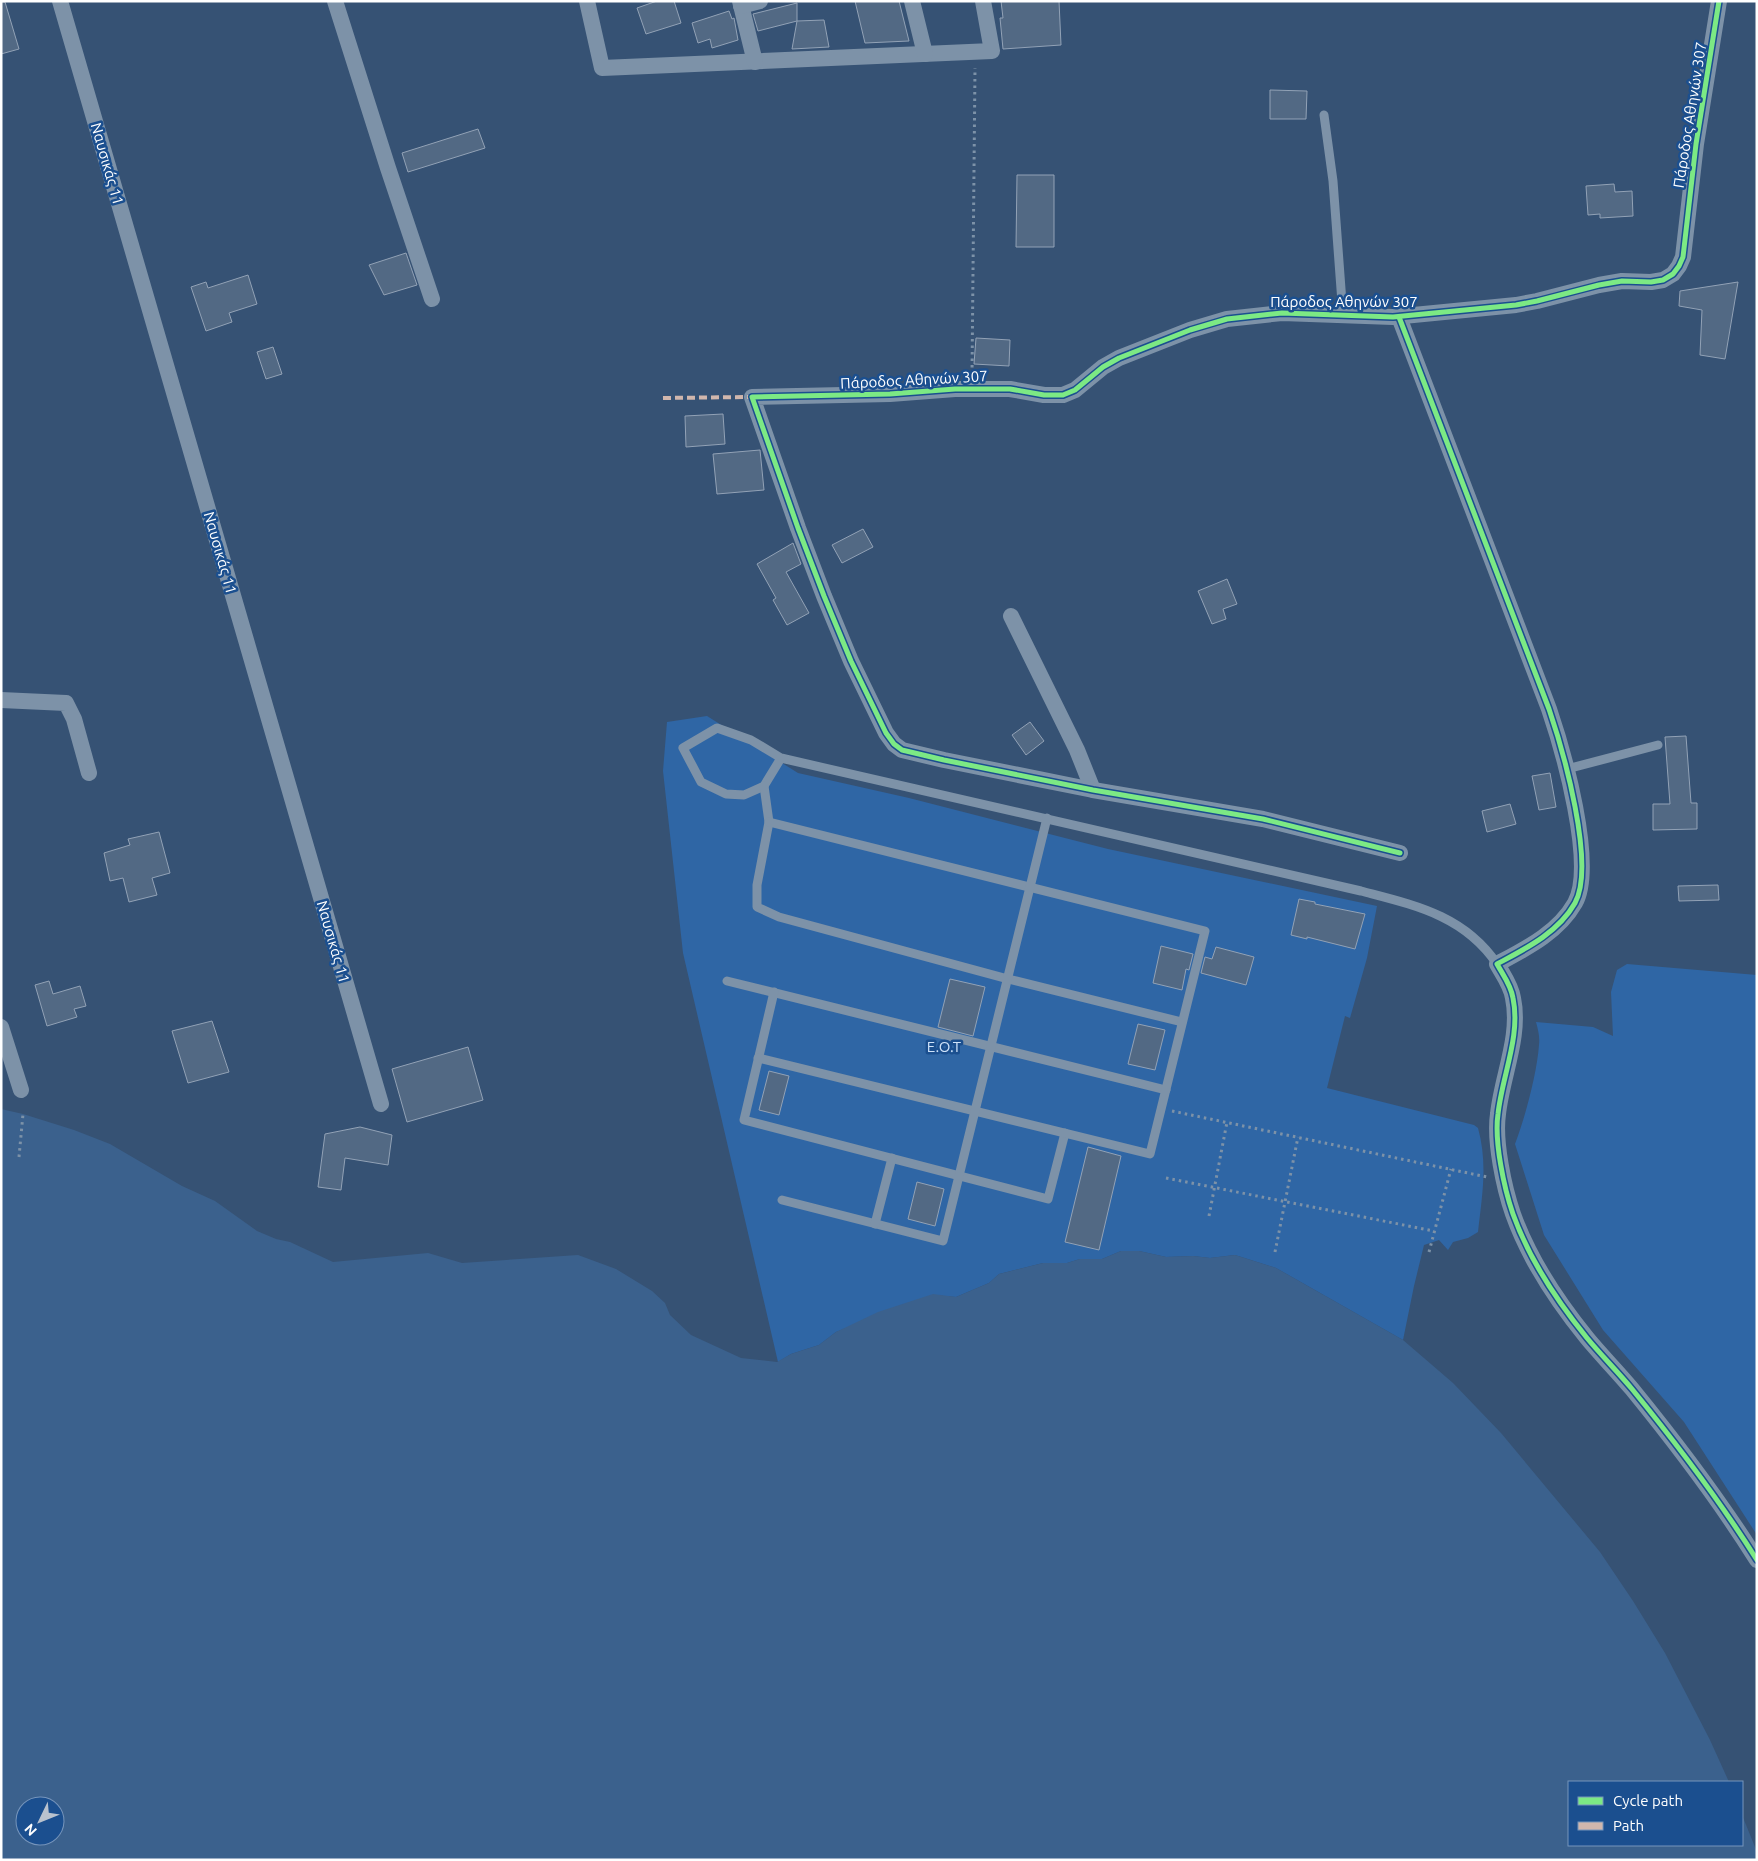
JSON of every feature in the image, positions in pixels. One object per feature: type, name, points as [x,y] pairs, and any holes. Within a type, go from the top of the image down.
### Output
[{"type":"street","name":"Ναυσικάς 11","points":[[60,1],[381,1104]]},
{"type":"street","points":[[335,1],[432,299]]},
{"type":"street","points":[[586,1],[602,68],[992,51],[982,1]]},
{"type":"street","points":[[755,62],[740,4],[760,1]]},
{"type":"street","points":[[912,1],[925,54]]},
{"type":"street","name":"Πάροδος Αθηνών 307","points":[[1093,790],[913,754],[902,750],[894,744],[874,710],[824,596],[752,397],[890,394],[972,389],[1010,389],[1044,395],[1067,394],[1115,360],[1214,322],[1240,317],[1282,313],[1399,317],[1516,305],[1622,281],[1651,282],[1663,280],[1673,274],[1683,257],[1696,144],[1719,1]]},
{"type":"street","points":[[1399,317],[1560,741],[1582,851],[1581,882],[1578,897],[1570,910],[1554,928],[1535,942],[1497,964],[1510,987],[1514,1009],[1511,1048],[1498,1114],[1498,1142],[1505,1183],[1513,1214],[1521,1234],[1550,1286],[1587,1338],[1633,1390],[1683,1456],[1757,1560]]},
{"type":"street","points":[[1011,616],[1077,750],[1093,790],[1263,819],[1400,853]]},
{"type":"street","points":[[1,700],[66,703],[74,719],[89,773]]},
{"type":"street","points":[[1,1027],[20,1090]]},
{"type":"lane","points":[[1324,115],[1334,191],[1343,316]]},
{"type":"lane","points":[[781,758],[764,786],[744,795],[726,794],[701,782],[683,748],[717,728],[751,740],[781,758],[1361,891],[1427,910],[1447,920],[1474,937],[1488,951],[1497,964]]},
{"type":"lane","points":[[1567,769],[1658,745]]},
{"type":"lane","points":[[764,786],[769,822],[757,885],[757,907],[779,917],[1008,979],[1182,1022]]},
{"type":"lane","points":[[782,1200],[943,1241],[1047,818]]},
{"type":"lane","points":[[758,1058],[1150,1154],[1205,931],[769,822]]},
{"type":"lane","points":[[727,981],[1166,1090]]},
{"type":"lane","points":[[774,992],[744,1120],[1048,1199],[1065,1133]]},
{"type":"lane","points":[[876,1224],[892,1158]]},
{"type":"path","points":[[972,389],[975,52]]},
{"type":"path","points":[[1162,1108],[1484,1176],[1505,1183]]},
{"type":"path","points":[[19,1157],[23,1114]]},
{"type":"path","points":[[1209,1216],[1226,1122]]},
{"type":"path","points":[[1275,1252],[1298,1137]]},
{"type":"path","points":[[1429,1252],[1451,1169]]},
{"type":"path","points":[[1166,1178],[1434,1230]]},
{"type":"green space","name":"E.O.T","points":[[707,716],[798,773],[909,798],[1108,849],[1377,906],[1367,958],[1350,1018],[1345,1016],[1327,1088],[1474,1125],[1478,1128],[1483,1154],[1483,1180],[1478,1232],[1468,1238],[1453,1242],[1448,1250],[1439,1240],[1424,1245],[1403,1340],[1276,1268],[1235,1255],[1210,1258],[1193,1256],[1166,1257],[1139,1251],[1121,1251],[1102,1259],[1080,1259],[1067,1263],[1043,1263],[999,1274],[989,1283],[956,1297],[933,1295],[836,1332],[819,1345],[791,1354],[778,1362],[683,953],[663,771],[667,722]]},
{"type":"green space","points":[[1627,964],[1757,975],[1757,1535],[1684,1422],[1603,1330],[1544,1235],[1515,1144],[1523,1122],[1536,1069],[1539,1033],[1536,1022],[1593,1027],[1613,1036],[1611,992],[1617,970]]},
{"type":"shaded area","points":[[1,1109],[74,1130],[110,1144],[182,1186],[215,1201],[257,1231],[276,1239],[290,1242],[333,1262],[428,1253],[462,1263],[578,1255],[616,1269],[652,1291],[665,1303],[670,1315],[691,1335],[741,1358],[777,1362],[791,1354],[819,1345],[836,1332],[878,1312],[933,1294],[956,1297],[989,1283],[999,1274],[1043,1263],[1067,1263],[1080,1259],[1102,1259],[1121,1251],[1139,1251],[1166,1257],[1193,1256],[1210,1258],[1235,1255],[1276,1268],[1403,1340],[1453,1383],[1501,1433],[1600,1552],[1665,1653],[1710,1740],[1729,1781],[1568,1781],[1568,1846],[1743,1846],[1743,1817],[1757,1852],[1757,1860],[1,1860]]},
{"type":"building","points":[[657,1],[674,1],[681,23],[646,34],[637,8]]},
{"type":"building","points":[[855,1],[899,1],[909,41],[865,43]]},
{"type":"building","points":[[1001,1],[1059,1],[1061,45],[1003,49],[1000,18],[1003,18]]},
{"type":"building","points":[[1,2],[5,2],[19,49],[1,54]]},
{"type":"building","points":[[797,3],[797,21],[758,31],[753,14]]},
{"type":"building","points":[[729,11],[732,19],[734,18],[738,40],[712,48],[710,39],[698,43],[692,23]]},
{"type":"building","points":[[824,20],[829,47],[792,49],[797,21]]},
{"type":"building","points":[[1270,90],[1307,91],[1306,119],[1270,119]]},
{"type":"building","points":[[478,129],[485,148],[408,172],[402,153]]},
{"type":"building","points":[[1017,175],[1054,175],[1054,247],[1016,247]]},
{"type":"building","points":[[1614,184],[1615,192],[1632,191],[1633,216],[1600,218],[1600,214],[1588,215],[1586,186]]},
{"type":"building","points":[[406,253],[417,285],[384,295],[369,265]]},
{"type":"building","points":[[248,275],[257,304],[229,313],[232,322],[206,331],[191,287],[206,282],[208,288]]},
{"type":"building","points":[[1738,282],[1725,359],[1700,355],[1702,310],[1679,306],[1680,291]]},
{"type":"building","points":[[976,338],[1010,340],[1009,366],[974,364]]},
{"type":"building","points":[[273,347],[282,374],[266,379],[257,352]]},
{"type":"building","points":[[723,414],[725,444],[686,447],[685,416]]},
{"type":"building","points":[[760,450],[764,490],[717,494],[713,454]]},
{"type":"building","points":[[863,529],[873,547],[842,563],[832,545]]},
{"type":"building","points":[[793,543],[801,564],[786,572],[809,613],[787,625],[773,600],[776,598],[757,564]]},
{"type":"building","points":[[1227,579],[1237,604],[1223,609],[1226,619],[1212,624],[1198,591]]},
{"type":"building","points":[[1030,722],[1044,741],[1026,755],[1012,735]]},
{"type":"building","points":[[1686,736],[1691,803],[1697,803],[1697,829],[1653,830],[1653,804],[1670,804],[1665,737]]},
{"type":"building","points":[[1550,773],[1556,807],[1539,810],[1532,776]]},
{"type":"building","points":[[1510,804],[1516,824],[1487,832],[1482,811]]},
{"type":"building","points":[[159,832],[170,873],[152,878],[157,895],[129,902],[123,878],[110,881],[104,853],[130,845],[128,839]]},
{"type":"building","points":[[1718,885],[1719,900],[1679,901],[1678,886]]},
{"type":"building","points":[[1299,899],[1365,914],[1355,949],[1291,935]]},
{"type":"building","points":[[1161,946],[1193,954],[1189,970],[1186,969],[1182,990],[1153,983]]},
{"type":"building","points":[[1216,947],[1254,957],[1246,985],[1201,973],[1205,957],[1212,959]]},
{"type":"building","points":[[950,979],[985,987],[973,1036],[938,1027]]},
{"type":"building","points":[[49,981],[53,994],[80,986],[86,1006],[74,1009],[77,1017],[47,1026],[35,985]]},
{"type":"building","points":[[212,1021],[229,1072],[188,1083],[172,1031]]},
{"type":"building","points":[[1138,1024],[1165,1030],[1155,1070],[1128,1064]]},
{"type":"building","points":[[468,1047],[483,1100],[407,1122],[392,1069]]},
{"type":"building","points":[[769,1071],[789,1076],[779,1115],[759,1110]]},
{"type":"building","points":[[360,1127],[392,1135],[388,1165],[345,1158],[341,1190],[318,1187],[325,1134]]},
{"type":"building","points":[[1088,1147],[1121,1156],[1099,1250],[1065,1242]]},
{"type":"building","points":[[917,1182],[944,1189],[935,1226],[908,1219]]},
{"type":"marked path","points":[[663,398],[752,397]]},
{"type":"cycle path","points":[[1400,853],[1263,819],[1093,790],[902,750],[894,744],[886,733],[851,661],[798,528],[752,397],[890,394],[955,389],[1010,389],[1044,395],[1063,395],[1075,390],[1103,367],[1119,358],[1190,330],[1227,319],[1282,313],[1393,317],[1516,305],[1622,281],[1651,282],[1663,280],[1673,274],[1683,257],[1696,144],[1719,1]]},
{"type":"cycle path","points":[[1399,317],[1549,709],[1569,778],[1580,836],[1582,862],[1580,885],[1575,903],[1568,914],[1550,932],[1530,946],[1497,964],[1510,989],[1515,1012],[1513,1041],[1500,1100],[1497,1125],[1503,1178],[1513,1214],[1527,1247],[1565,1309],[1681,1451],[1713,1494],[1757,1560]]}]
